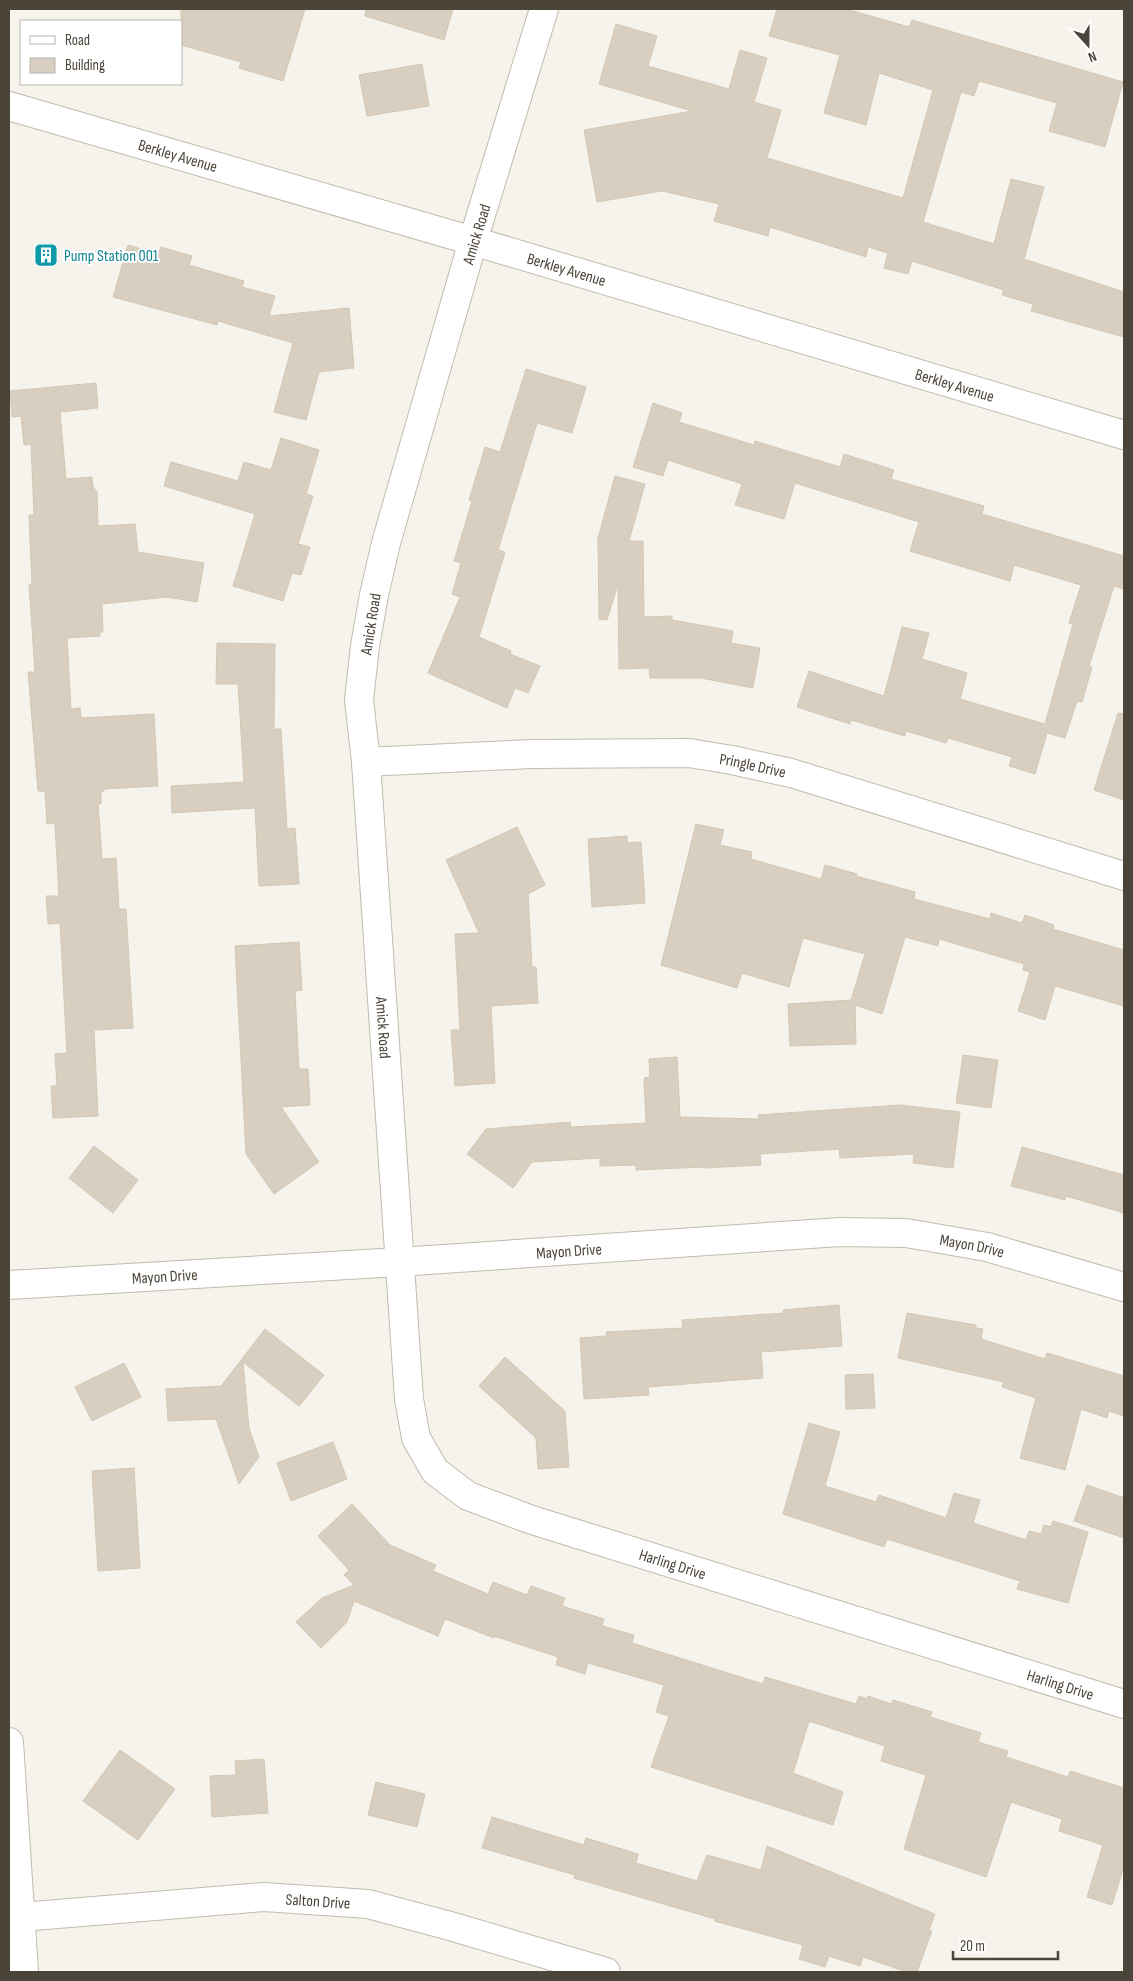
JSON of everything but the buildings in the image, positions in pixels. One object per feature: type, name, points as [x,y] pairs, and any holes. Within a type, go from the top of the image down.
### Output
[{"type":"street","name":"Amick Road","points":[[399,1262],[366,762],[359,700],[365,646],[374,595],[389,534],[473,241],[544,9]]},
{"type":"street","name":"Berkley Avenue","points":[[9,106],[473,241],[1124,435]]},
{"type":"street","name":"Pringle Drive","points":[[366,762],[531,754],[689,753],[791,772],[1124,876]]},
{"type":"street","name":"Mayon Drive","points":[[9,1285],[399,1262],[840,1232],[906,1233],[987,1247],[1124,1287]]},
{"type":"street","name":"Harling Drive","points":[[399,1262],[409,1399],[416,1438],[435,1472],[468,1496],[532,1520],[1124,1704]]},
{"type":"street","points":[[9,1742],[24,1972]]},
{"type":"street","name":"Salton Drive","points":[[21,1917],[264,1897],[368,1904],[606,1972]]},
{"type":"place","name":"Pump Station 001","points":[[46,255]]}]
